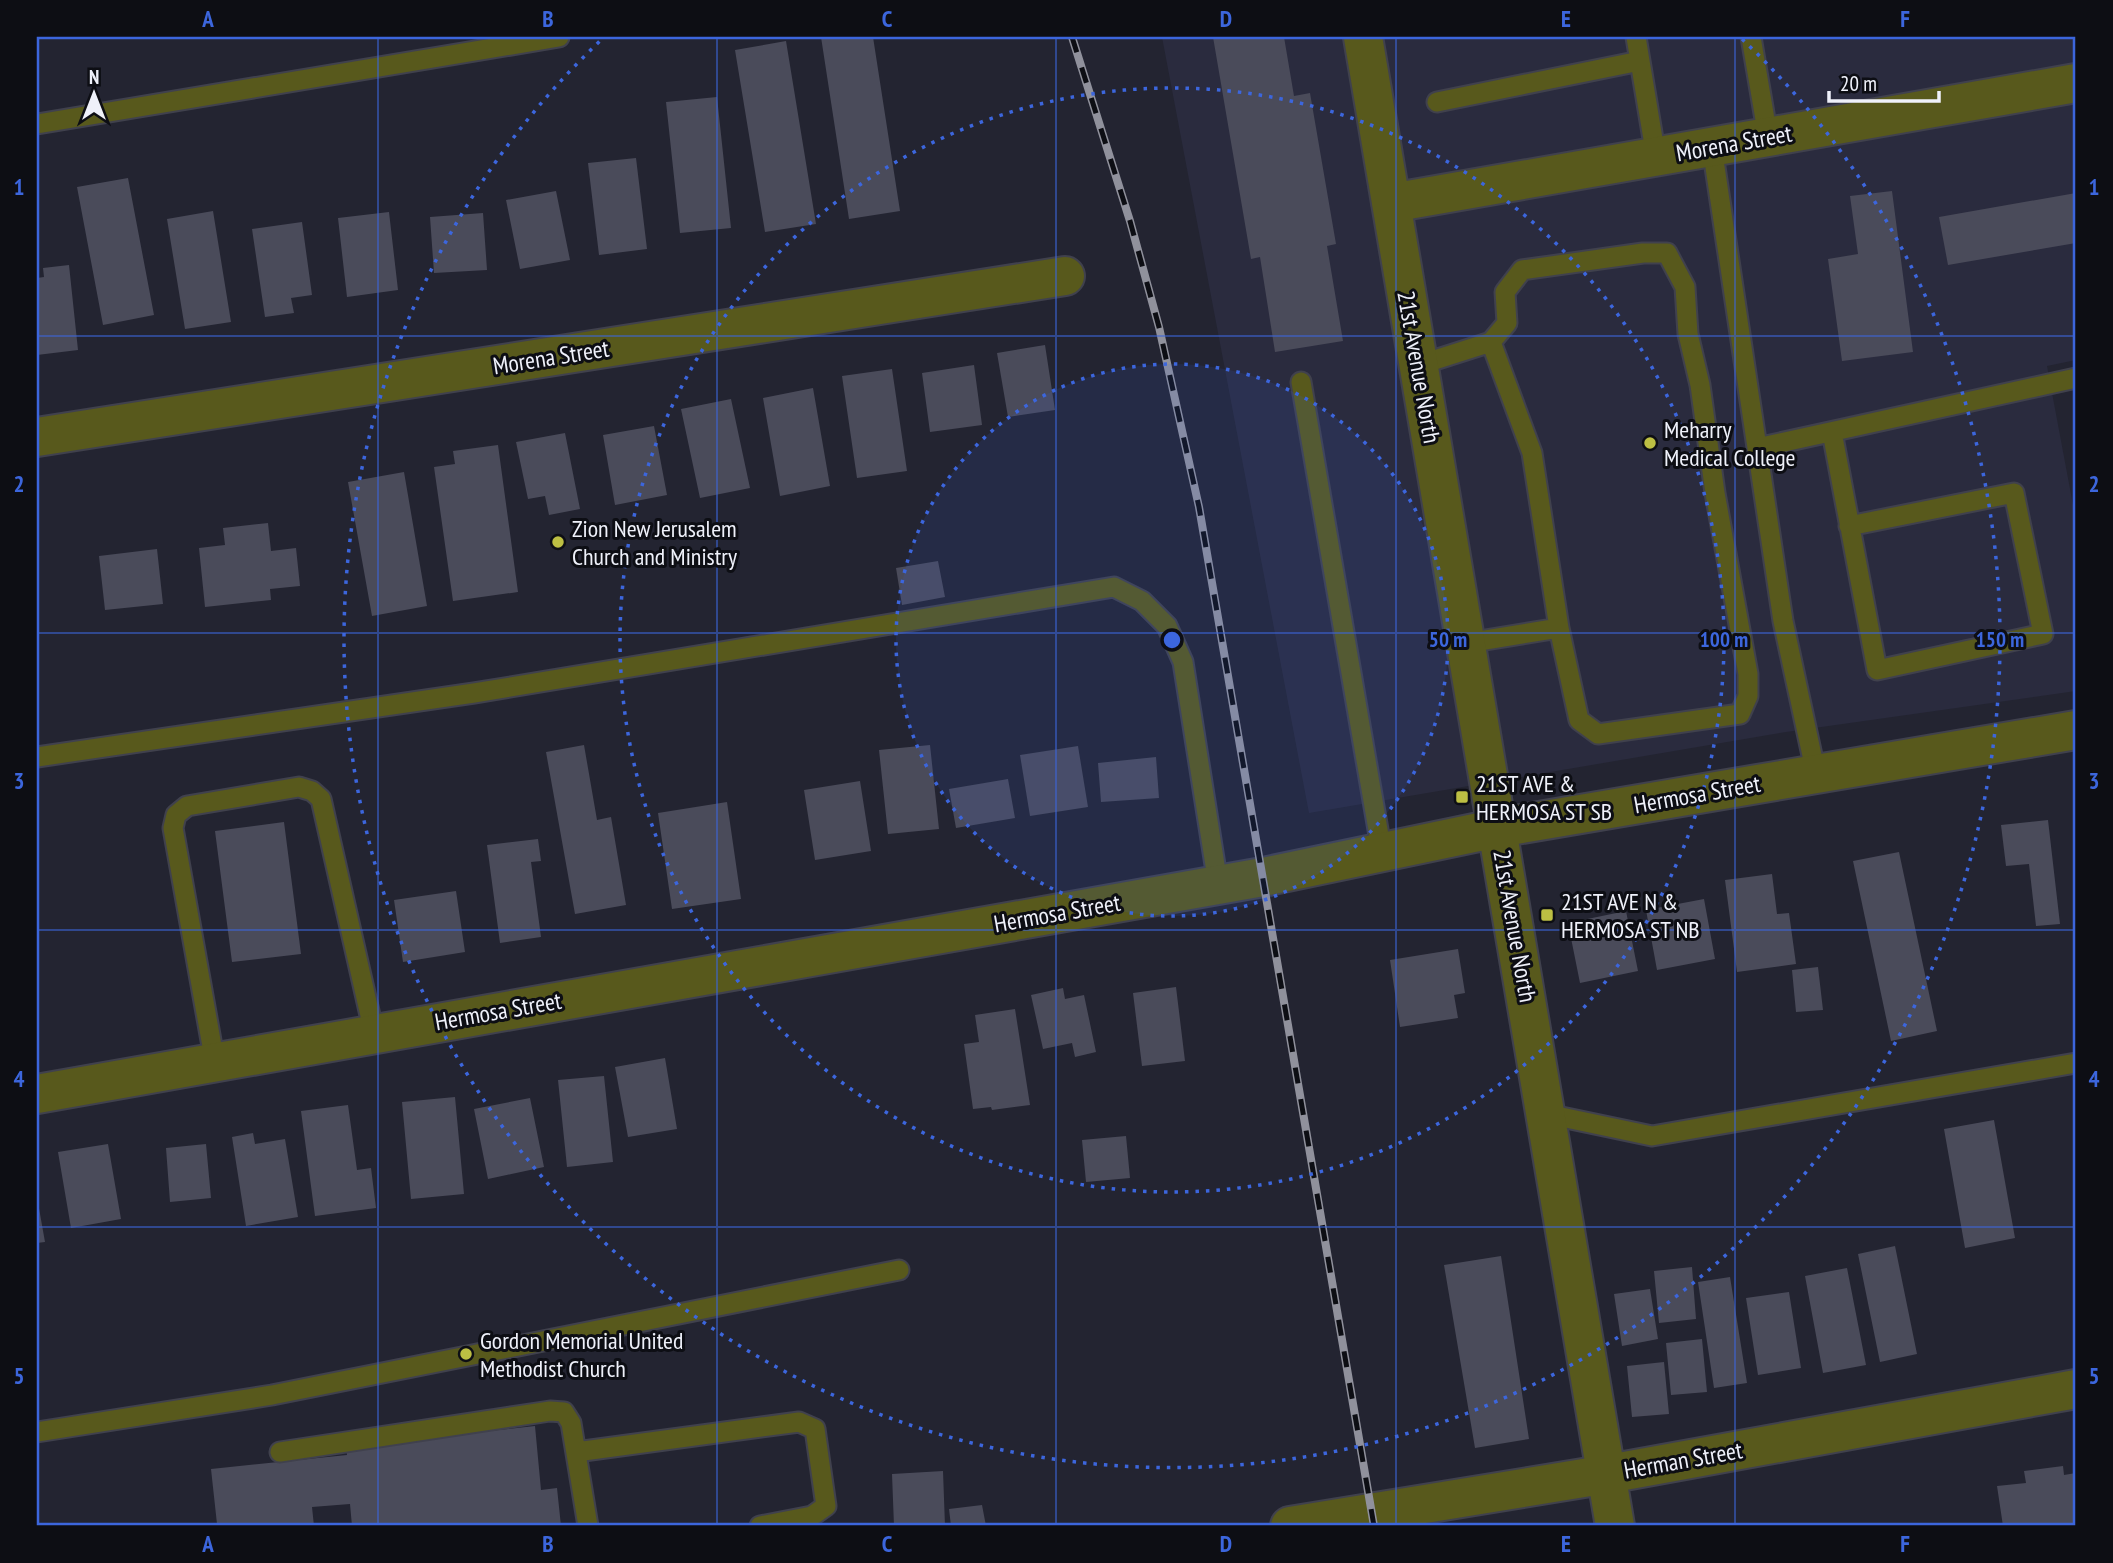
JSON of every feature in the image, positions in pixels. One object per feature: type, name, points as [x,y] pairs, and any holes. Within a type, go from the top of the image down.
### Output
[{"type":"street","name":"21st Avenue North","points":[[1363,37],[1615,1526]]},
{"type":"street","name":"Morena Street","points":[[1391,204],[2076,83]]},
{"type":"street","name":"Morena Street","points":[[37,438],[1065,276]]},
{"type":"street","name":"Hermosa Street","points":[[37,1094],[1218,884],[1498,828],[2076,730]]},
{"type":"street","name":"Herman Street","points":[[1290,1526],[1608,1474],[2076,1389]]},
{"type":"lane","points":[[37,124],[559,37]]},
{"type":"lane","points":[[1636,37],[1656,157]]},
{"type":"lane","points":[[1751,37],[1768,137]]},
{"type":"lane","points":[[1437,102],[1640,61]]},
{"type":"lane","points":[[1712,147],[1783,621],[1816,774]]},
{"type":"lane","points":[[1419,365],[1491,342],[1507,323],[1505,292],[1522,270],[1643,253],[1667,253],[1685,287],[1688,334],[1700,385],[1715,493],[1748,674],[1748,696],[1740,714],[1598,734],[1579,720],[1559,628],[1532,453],[1491,342]]},
{"type":"lane","points":[[1757,449],[2076,377]]},
{"type":"lane","points":[[1301,382],[1382,853]]},
{"type":"lane","points":[[1832,432],[1849,526],[1877,670],[2043,634],[2014,492],[1849,526]]},
{"type":"lane","points":[[37,757],[474,693],[1114,587],[1142,601],[1167,626],[1182,662],[1218,884]]},
{"type":"lane","points":[[1467,643],[1559,628]]},
{"type":"lane","points":[[215,1063],[173,828],[176,815],[187,806],[299,787],[312,791],[321,799],[374,1033]]},
{"type":"lane","points":[[1546,1114],[1652,1136],[2076,1063]]},
{"type":"lane","points":[[37,1432],[272,1395],[898,1270]]},
{"type":"lane","points":[[280,1452],[550,1411],[564,1412],[571,1423],[589,1526]]},
{"type":"lane","points":[[576,1452],[799,1422],[815,1429],[826,1506],[812,1517],[760,1526]]},
{"type":"shaded area","name":"Meharry Medical College","points":[[1162,37],[2076,37],[2076,360],[2047,366],[2076,521],[2076,691],[1786,732],[1309,813]]},
{"type":"building","points":[[821,37],[873,37],[900,211],[849,219]]},
{"type":"building","points":[[1213,37],[1284,37],[1294,96],[1310,93],[1336,244],[1327,246],[1343,341],[1275,352],[1260,257],[1251,259]]},
{"type":"building","points":[[786,41],[816,224],[765,232],[735,50]]},
{"type":"building","points":[[717,97],[731,228],[680,233],[666,102]]},
{"type":"building","points":[[636,158],[647,249],[599,255],[588,163]]},
{"type":"building","points":[[128,178],[154,315],[103,325],[77,187]]},
{"type":"building","points":[[556,191],[570,260],[520,269],[506,200]]},
{"type":"building","points":[[1892,191],[1913,352],[1842,361],[1828,259],[1858,254],[1850,196]]},
{"type":"building","points":[[2076,193],[2076,243],[1948,265],[1939,217]]},
{"type":"building","points":[[213,211],[231,322],[185,329],[167,219]]},
{"type":"building","points":[[389,212],[398,290],[347,297],[338,218]]},
{"type":"building","points":[[483,213],[487,270],[434,273],[430,217]]},
{"type":"building","points":[[302,222],[312,295],[291,298],[294,313],[265,317],[252,229]]},
{"type":"building","points":[[69,265],[78,350],[37,355],[37,278],[44,277],[43,268]]},
{"type":"building","points":[[1045,345],[1055,410],[1008,417],[997,353]]},
{"type":"building","points":[[974,365],[982,425],[930,432],[922,373]]},
{"type":"building","points":[[892,369],[907,471],[857,478],[842,376]]},
{"type":"building","points":[[813,388],[830,486],[780,496],[763,398]]},
{"type":"building","points":[[731,399],[750,488],[700,498],[681,409]]},
{"type":"building","points":[[654,426],[667,495],[615,505],[603,435]]},
{"type":"building","points":[[565,433],[580,509],[549,515],[545,496],[528,499],[516,442]]},
{"type":"building","points":[[498,445],[518,592],[453,601],[434,467],[455,464],[453,451]]},
{"type":"building","points":[[404,472],[427,606],[372,616],[348,482]]},
{"type":"building","points":[[268,523],[271,551],[296,548],[300,586],[270,589],[271,600],[205,607],[199,548],[225,545],[223,528]]},
{"type":"building","points":[[157,549],[163,604],[105,610],[99,556]]},
{"type":"building","points":[[938,561],[945,597],[902,605],[896,568]]},
{"type":"building","points":[[584,745],[597,820],[611,817],[626,905],[575,914],[546,752]]},
{"type":"building","points":[[930,745],[939,829],[888,834],[879,750]]},
{"type":"building","points":[[1078,746],[1088,807],[1030,816],[1020,755]]},
{"type":"building","points":[[1156,757],[1159,798],[1101,802],[1098,763]]},
{"type":"building","points":[[1008,779],[1015,818],[956,828],[949,789]]},
{"type":"building","points":[[860,781],[871,851],[815,860],[804,790]]},
{"type":"building","points":[[727,802],[741,899],[672,909],[658,813]]},
{"type":"building","points":[[2048,820],[2060,924],[2036,926],[2029,864],[2006,866],[2001,825]]},
{"type":"building","points":[[284,822],[301,954],[232,962],[215,831]]},
{"type":"building","points":[[538,839],[541,861],[531,862],[541,937],[500,943],[487,845]]},
{"type":"building","points":[[1899,852],[1937,1031],[1891,1041],[1853,861]]},
{"type":"building","points":[[1772,874],[1777,914],[1789,913],[1796,964],[1737,972],[1725,880]]},
{"type":"building","points":[[456,891],[465,952],[403,962],[394,900]]},
{"type":"building","points":[[1704,899],[1715,959],[1657,970],[1646,910]]},
{"type":"building","points":[[1626,911],[1638,971],[1580,983],[1568,923]]},
{"type":"building","points":[[1458,949],[1465,993],[1454,995],[1458,1018],[1400,1027],[1390,960]]},
{"type":"building","points":[[1818,967],[1823,1010],[1796,1012],[1792,970]]},
{"type":"building","points":[[1176,987],[1185,1061],[1142,1066],[1133,993]]},
{"type":"building","points":[[1063,988],[1065,999],[1084,995],[1096,1052],[1075,1057],[1072,1043],[1043,1049],[1031,995]]},
{"type":"building","points":[[1015,1009],[1030,1105],[992,1110],[991,1107],[973,1109],[964,1044],[979,1042],[975,1015]]},
{"type":"building","points":[[665,1058],[677,1129],[628,1137],[615,1067]]},
{"type":"building","points":[[604,1076],[613,1162],[567,1167],[558,1080]]},
{"type":"building","points":[[455,1097],[464,1194],[411,1199],[402,1102]]},
{"type":"building","points":[[530,1098],[544,1167],[488,1179],[474,1109]]},
{"type":"building","points":[[348,1105],[357,1170],[371,1168],[376,1208],[315,1216],[301,1111]]},
{"type":"building","points":[[1994,1120],[2015,1238],[1965,1248],[1944,1129]]},
{"type":"building","points":[[253,1133],[255,1144],[285,1139],[298,1217],[246,1226],[232,1137]]},
{"type":"building","points":[[1126,1136],[1130,1178],[1086,1182],[1082,1140]]},
{"type":"building","points":[[108,1144],[121,1219],[71,1228],[58,1152]]},
{"type":"building","points":[[206,1144],[211,1198],[170,1202],[166,1148]]},
{"type":"building","points":[[37,1197],[45,1242],[37,1243]]},
{"type":"building","points":[[1895,1246],[1917,1354],[1880,1362],[1858,1254]]},
{"type":"building","points":[[1501,1256],[1529,1439],[1475,1448],[1444,1265]]},
{"type":"building","points":[[1692,1267],[1696,1319],[1659,1323],[1654,1271]]},
{"type":"building","points":[[1847,1268],[1866,1365],[1823,1373],[1805,1276]]},
{"type":"building","points":[[1730,1277],[1747,1383],[1714,1388],[1698,1282]]},
{"type":"building","points":[[1650,1289],[1658,1339],[1622,1346],[1614,1294]]},
{"type":"building","points":[[1789,1292],[1801,1368],[1758,1375],[1746,1298]]},
{"type":"building","points":[[1702,1339],[1707,1392],[1671,1395],[1666,1343]]},
{"type":"building","points":[[1664,1362],[1669,1414],[1632,1417],[1627,1366]]},
{"type":"building","points":[[535,1426],[541,1490],[557,1488],[561,1526],[352,1526],[350,1504],[312,1507],[314,1526],[217,1524],[211,1469],[347,1455],[346,1447]]},
{"type":"building","points":[[2063,1466],[2064,1475],[2076,1473],[2076,1526],[2003,1526],[1997,1486],[2026,1483],[2024,1471]]},
{"type":"building","points":[[943,1471],[945,1526],[894,1526],[892,1474]]},
{"type":"building","points":[[982,1505],[986,1526],[951,1526],[949,1509]]},
{"type":"railway","points":[[1072,37],[1130,221],[1159,327],[1199,507],[1374,1526]]},
{"type":"place","name":"Meharry Medical College","points":[[1650,443]]},
{"type":"place","name":"Zion New Jerusalem Church and Ministry","points":[[558,542]]},
{"type":"place","name":"21ST AVE & HERMOSA ST SB","points":[[1462,797]]},
{"type":"place","name":"21ST AVE N & HERMOSA ST NB","points":[[1547,915]]},
{"type":"place","name":"Gordon Memorial United Methodist Church","points":[[466,1354]]}]
